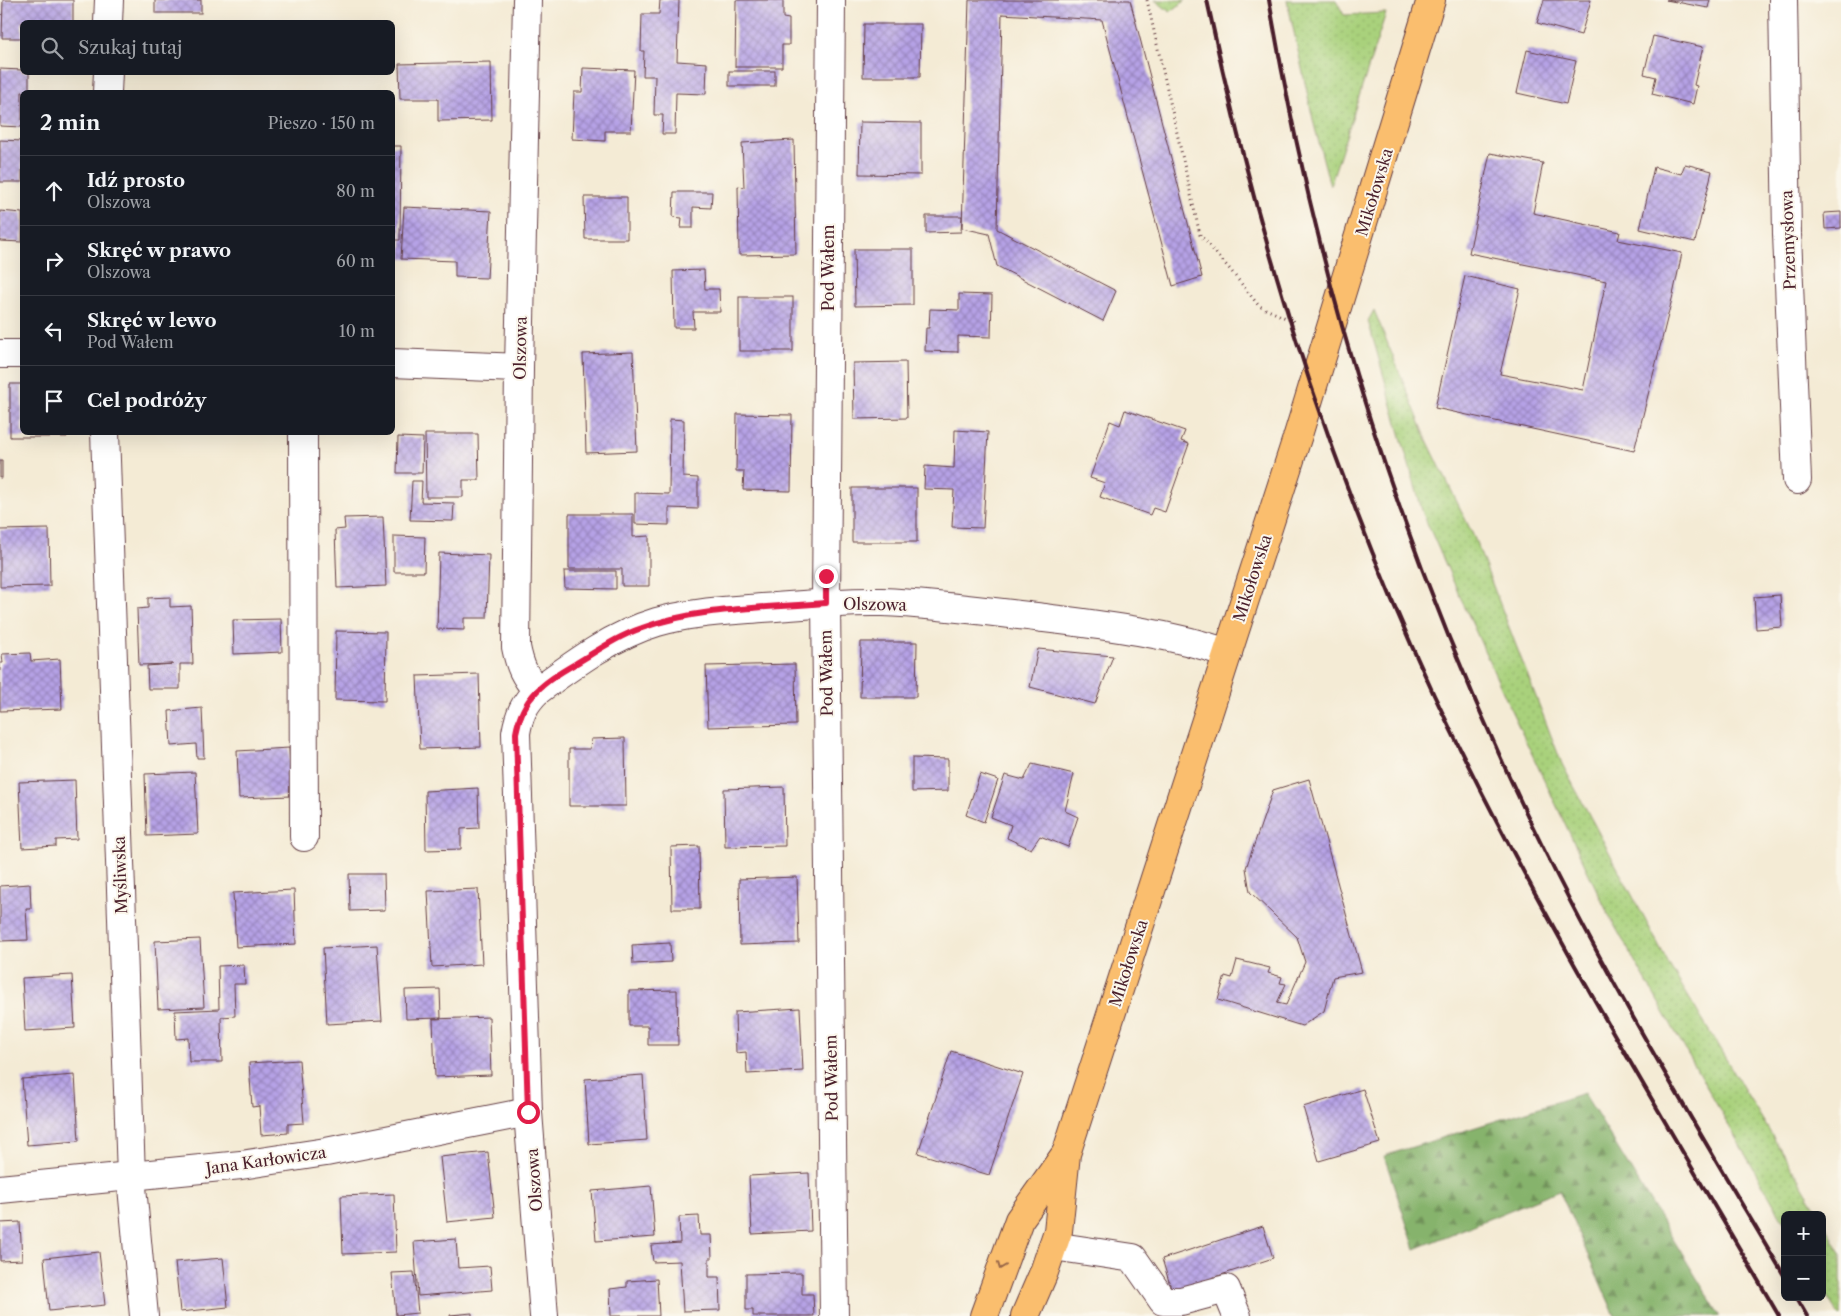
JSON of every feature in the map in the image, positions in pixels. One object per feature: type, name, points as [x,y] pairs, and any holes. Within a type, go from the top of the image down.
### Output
[{"type":"main road","name":"Mikołowska","points":[[1028,1314],[1058,1231],[1066,1154],[1363,227],[1431,0]]},
{"type":"main road","name":"Mikołowska","points":[[984,1316],[1019,1220],[1066,1154]]},
{"type":"street","points":[[108,20],[109,0]]},
{"type":"street","name":"Olszowa","points":[[527,0],[519,368],[516,647],[524,675],[537,691]]},
{"type":"street","name":"Pod Wałem","points":[[830,0],[826,603],[834,1316]]},
{"type":"street","name":"Przemysłowa","points":[[1783,0],[1787,234],[1796,480]]},
{"type":"street","points":[[107,90],[108,75]]},
{"type":"street","points":[[0,354],[20,354]]},
{"type":"street","points":[[395,363],[519,368]]},
{"type":"street","name":"Myśliwska","points":[[106,435],[131,1176],[144,1316]]},
{"type":"street","points":[[303,435],[304,837]]},
{"type":"street","name":"Olszowa","points":[[544,1316],[528,1112],[516,733],[519,717],[526,702],[537,691],[568,668],[623,636],[658,622],[719,611],[826,603],[880,602],[936,605],[1108,626],[1191,642],[1228,653]]},
{"type":"street","name":"Jana Karłowicza","points":[[0,1189],[241,1165],[326,1152],[528,1112]]},
{"type":"street","points":[[1053,1246],[1133,1258],[1163,1301],[1181,1301],[1226,1289],[1237,1316]]},
{"type":"path","points":[[1147,0],[1200,235],[1259,306],[1297,323]]},
{"type":"green space","points":[[1155,0],[1186,0],[1170,12]]},
{"type":"green space","points":[[1287,0],[1336,0],[1344,15],[1386,13],[1330,186],[1314,124]]},
{"type":"green space","points":[[1374,310],[1427,440],[1474,537],[1562,764],[1671,968],[1818,1211],[1781,1211],[1781,1217],[1609,916],[1511,710],[1423,514],[1368,321]]},
{"type":"green space","points":[[1584,1093],[1720,1316],[1615,1316],[1559,1190],[1415,1249],[1384,1156]]},
{"type":"green space","points":[[1826,1226],[1841,1253],[1841,1316],[1839,1316],[1826,1295]]},
{"type":"building","points":[[3,0],[73,0],[73,20],[20,20],[20,38],[2,38]]},
{"type":"building","points":[[155,0],[201,0],[201,13],[155,13]]},
{"type":"building","points":[[660,0],[679,0],[677,61],[707,63],[706,94],[676,93],[675,134],[662,134],[663,115],[654,115],[655,76],[643,76],[644,51],[641,51],[642,14],[659,14]]},
{"type":"building","points":[[736,0],[783,0],[783,18],[789,19],[789,45],[782,45],[782,67],[735,67]]},
{"type":"building","points":[[969,0],[1130,0],[1202,277],[1173,286],[1102,20],[1002,14],[997,229],[1116,291],[1103,321],[997,266],[989,234],[962,228]]},
{"type":"building","points":[[1544,0],[1591,0],[1581,35],[1537,23]]},
{"type":"building","points":[[1666,0],[1710,0],[1708,8]]},
{"type":"building","points":[[864,24],[921,24],[920,77],[863,77]]},
{"type":"building","points":[[1653,36],[1703,47],[1694,85],[1697,86],[1693,104],[1652,94],[1656,77],[1644,74]]},
{"type":"building","points":[[1527,50],[1576,61],[1566,104],[1517,93]]},
{"type":"building","points":[[491,62],[492,120],[438,121],[438,99],[400,99],[399,64]]},
{"type":"building","points":[[583,68],[634,70],[631,131],[605,131],[605,141],[572,139],[574,92],[582,92]]},
{"type":"building","points":[[0,69],[20,70],[20,75],[29,75],[29,90],[20,90],[20,127],[0,126]]},
{"type":"building","points":[[729,71],[775,71],[775,86],[729,86]]},
{"type":"building","points":[[860,122],[921,123],[921,175],[859,174]]},
{"type":"building","points":[[0,140],[20,141],[20,182],[0,182]]},
{"type":"building","points":[[794,140],[796,254],[739,255],[738,186],[744,187],[742,143]]},
{"type":"building","points":[[395,146],[401,146],[400,240],[395,240]]},
{"type":"building","points":[[1490,153],[1543,163],[1533,213],[1620,232],[1618,240],[1682,253],[1634,451],[1435,408],[1465,276],[1520,289],[1500,374],[1583,390],[1606,281],[1469,253]]},
{"type":"building","points":[[1685,164],[1712,171],[1695,242],[1640,229],[1654,167],[1681,174]]},
{"type":"building","points":[[674,192],[712,192],[711,208],[693,207],[693,228],[681,228],[682,218],[673,217]]},
{"type":"building","points":[[584,197],[627,197],[627,239],[585,239]]},
{"type":"building","points":[[404,207],[491,211],[487,278],[455,277],[455,261],[401,259]]},
{"type":"building","points":[[0,211],[20,213],[20,242],[0,241]]},
{"type":"building","points":[[1841,212],[1841,228],[1825,229],[1824,213]]},
{"type":"building","points":[[926,216],[962,216],[961,232],[926,233]]},
{"type":"building","points":[[854,249],[913,249],[913,305],[855,306]]},
{"type":"building","points":[[704,270],[705,289],[719,289],[720,312],[693,312],[694,328],[674,328],[673,271]]},
{"type":"building","points":[[959,294],[992,295],[991,337],[958,336],[958,352],[925,351],[926,328],[929,328],[930,309],[959,310]]},
{"type":"building","points":[[739,297],[793,297],[793,351],[739,351]]},
{"type":"building","points":[[633,352],[637,451],[586,453],[583,354]]},
{"type":"building","points":[[906,362],[907,418],[854,419],[853,363]]},
{"type":"building","points":[[10,384],[20,384],[20,435],[67,435],[67,437],[10,437]]},
{"type":"building","points":[[1125,410],[1185,431],[1181,441],[1189,444],[1165,512],[1153,508],[1150,515],[1100,497],[1105,483],[1090,478],[1110,421],[1120,425]]},
{"type":"building","points":[[737,414],[792,415],[791,491],[743,490],[744,471],[736,471]]},
{"type":"building","points":[[670,419],[684,420],[683,477],[698,478],[698,509],[669,508],[669,525],[635,524],[635,493],[669,494]]},
{"type":"building","points":[[955,430],[988,432],[983,528],[952,527],[954,490],[924,489],[925,466],[954,468]]},
{"type":"building","points":[[425,434],[478,434],[479,480],[463,480],[463,497],[426,497]]},
{"type":"building","points":[[398,437],[423,438],[422,473],[397,473]]},
{"type":"building","points":[[0,461],[2,461],[2,478],[0,478]]},
{"type":"building","points":[[412,481],[422,481],[421,502],[454,503],[453,521],[410,520]]},
{"type":"building","points":[[852,488],[917,488],[917,542],[852,542]]},
{"type":"building","points":[[569,514],[633,514],[633,537],[649,536],[649,586],[622,586],[622,569],[569,569]]},
{"type":"building","points":[[383,517],[386,586],[337,588],[335,530],[345,529],[344,518]]},
{"type":"building","points":[[49,529],[50,586],[0,587],[0,530]]},
{"type":"building","points":[[394,536],[425,537],[424,572],[394,572]]},
{"type":"building","points":[[439,553],[489,555],[487,618],[464,618],[464,630],[437,629]]},
{"type":"building","points":[[564,571],[616,571],[616,589],[565,588]]},
{"type":"building","points":[[1780,595],[1782,627],[1756,629],[1754,597]]},
{"type":"building","points":[[170,597],[170,607],[191,606],[193,664],[180,664],[180,689],[148,689],[147,666],[173,664],[139,665],[137,609],[148,608],[148,598]]},
{"type":"building","points":[[281,619],[282,652],[234,654],[233,620]]},
{"type":"building","points":[[336,631],[386,632],[385,701],[335,700]]},
{"type":"building","points":[[861,642],[917,642],[916,697],[860,697]]},
{"type":"building","points":[[1038,649],[1113,656],[1095,704],[1030,687]]},
{"type":"building","points":[[30,653],[31,661],[60,659],[62,709],[0,711],[0,663],[3,663],[2,654]]},
{"type":"building","points":[[795,664],[796,725],[708,727],[706,666]]},
{"type":"building","points":[[479,674],[481,747],[420,749],[417,676]]},
{"type":"building","points":[[202,708],[204,758],[197,758],[196,744],[171,746],[169,711]]},
{"type":"building","points":[[625,738],[626,806],[569,806],[569,749],[590,749],[591,739]]},
{"type":"building","points":[[289,748],[291,796],[239,798],[237,751]]},
{"type":"building","points":[[912,758],[948,759],[948,791],[912,792]]},
{"type":"building","points":[[1032,764],[1074,774],[1065,811],[1078,817],[1068,847],[1040,836],[1031,849],[1007,838],[1011,825],[991,817],[1005,775],[1024,780]]},
{"type":"building","points":[[195,772],[198,834],[147,836],[145,774]]},
{"type":"building","points":[[980,774],[998,780],[984,822],[966,815]]},
{"type":"building","points":[[1309,779],[1362,972],[1333,977],[1324,1011],[1302,1026],[1218,1000],[1225,976],[1232,978],[1237,960],[1270,968],[1268,973],[1282,977],[1280,983],[1286,984],[1277,1003],[1286,1005],[1305,962],[1297,937],[1250,892],[1246,868],[1273,790]]},
{"type":"building","points":[[75,780],[77,839],[56,840],[56,846],[22,848],[19,782]]},
{"type":"building","points":[[784,787],[785,846],[725,847],[724,789]]},
{"type":"building","points":[[478,788],[479,828],[461,829],[461,849],[426,850],[425,791]]},
{"type":"building","points":[[699,846],[700,909],[672,909],[671,847]]},
{"type":"building","points":[[349,874],[384,874],[385,910],[350,911]]},
{"type":"building","points":[[797,877],[799,943],[740,945],[739,879]]},
{"type":"building","points":[[30,884],[31,909],[26,909],[28,940],[0,941],[0,886]]},
{"type":"building","points":[[478,889],[482,964],[432,967],[428,891]]},
{"type":"building","points":[[294,890],[296,944],[236,947],[233,893]]},
{"type":"building","points":[[200,939],[204,1007],[158,1009],[155,941]]},
{"type":"building","points":[[670,943],[671,962],[633,964],[632,945]]},
{"type":"building","points":[[377,945],[382,1021],[327,1024],[323,948]]},
{"type":"building","points":[[244,965],[245,984],[234,984],[235,1016],[221,1017],[222,1062],[189,1062],[188,1038],[176,1039],[175,1011],[219,1009],[218,966]]},
{"type":"building","points":[[72,975],[75,1028],[25,1031],[22,978]]},
{"type":"building","points":[[440,989],[441,1018],[406,1019],[405,990]]},
{"type":"building","points":[[677,990],[678,1045],[648,1045],[648,1026],[629,1026],[629,991]]},
{"type":"building","points":[[800,1008],[803,1071],[747,1074],[746,1052],[736,1053],[735,1012]]},
{"type":"building","points":[[489,1017],[491,1075],[435,1077],[433,1019]]},
{"type":"building","points":[[951,1051],[1023,1074],[989,1175],[918,1153]]},
{"type":"building","points":[[299,1060],[304,1123],[288,1124],[288,1133],[261,1135],[259,1106],[252,1107],[249,1063]]},
{"type":"building","points":[[75,1075],[79,1141],[27,1145],[22,1079]]},
{"type":"building","points":[[643,1075],[647,1140],[589,1144],[585,1079]]},
{"type":"building","points":[[1363,1089],[1380,1143],[1319,1161],[1303,1107]]},
{"type":"building","points":[[488,1152],[495,1217],[447,1222],[440,1157]]},
{"type":"building","points":[[809,1173],[811,1231],[752,1234],[749,1176]]},
{"type":"building","points":[[651,1186],[655,1237],[596,1241],[592,1191]]},
{"type":"building","points":[[394,1194],[396,1252],[343,1254],[341,1196]]},
{"type":"building","points":[[699,1216],[700,1235],[711,1235],[712,1258],[709,1258],[709,1277],[719,1277],[720,1310],[683,1311],[680,1261],[653,1262],[651,1245],[680,1243],[679,1217]]},
{"type":"building","points":[[20,1222],[22,1260],[0,1261],[0,1223]]},
{"type":"building","points":[[1263,1226],[1273,1258],[1172,1291],[1162,1259]]},
{"type":"building","points":[[456,1239],[458,1268],[490,1266],[492,1290],[418,1296],[414,1242]]},
{"type":"building","points":[[99,1252],[105,1305],[49,1311],[44,1258]]},
{"type":"building","points":[[223,1258],[228,1307],[180,1312],[175,1262]]},
{"type":"building","points":[[414,1272],[418,1313],[396,1315],[392,1273]]},
{"type":"building","points":[[802,1273],[802,1294],[813,1294],[814,1316],[753,1316],[753,1310],[746,1310],[746,1274]]},
{"type":"building","points":[[657,1279],[659,1316],[611,1316],[610,1289],[627,1287],[627,1281]]},
{"type":"building","points":[[472,1313],[472,1316],[450,1316],[450,1315]]},
{"type":"railway","points":[[1207,0],[1249,178],[1301,354],[1330,441],[1397,611],[1434,695],[1473,775],[1556,932],[1779,1316]]},
{"type":"railway","points":[[1269,0],[1301,164],[1342,326],[1379,448],[1445,627],[1521,802],[1582,923],[1647,1042],[1781,1270]]},
{"type":"railway","points":[[1798,1301],[1807,1316]]},
{"type":"route","points":[[528,1112],[516,733],[519,717],[526,702],[537,691],[568,668],[623,636],[658,622],[719,611],[826,603],[826,576]]}]
